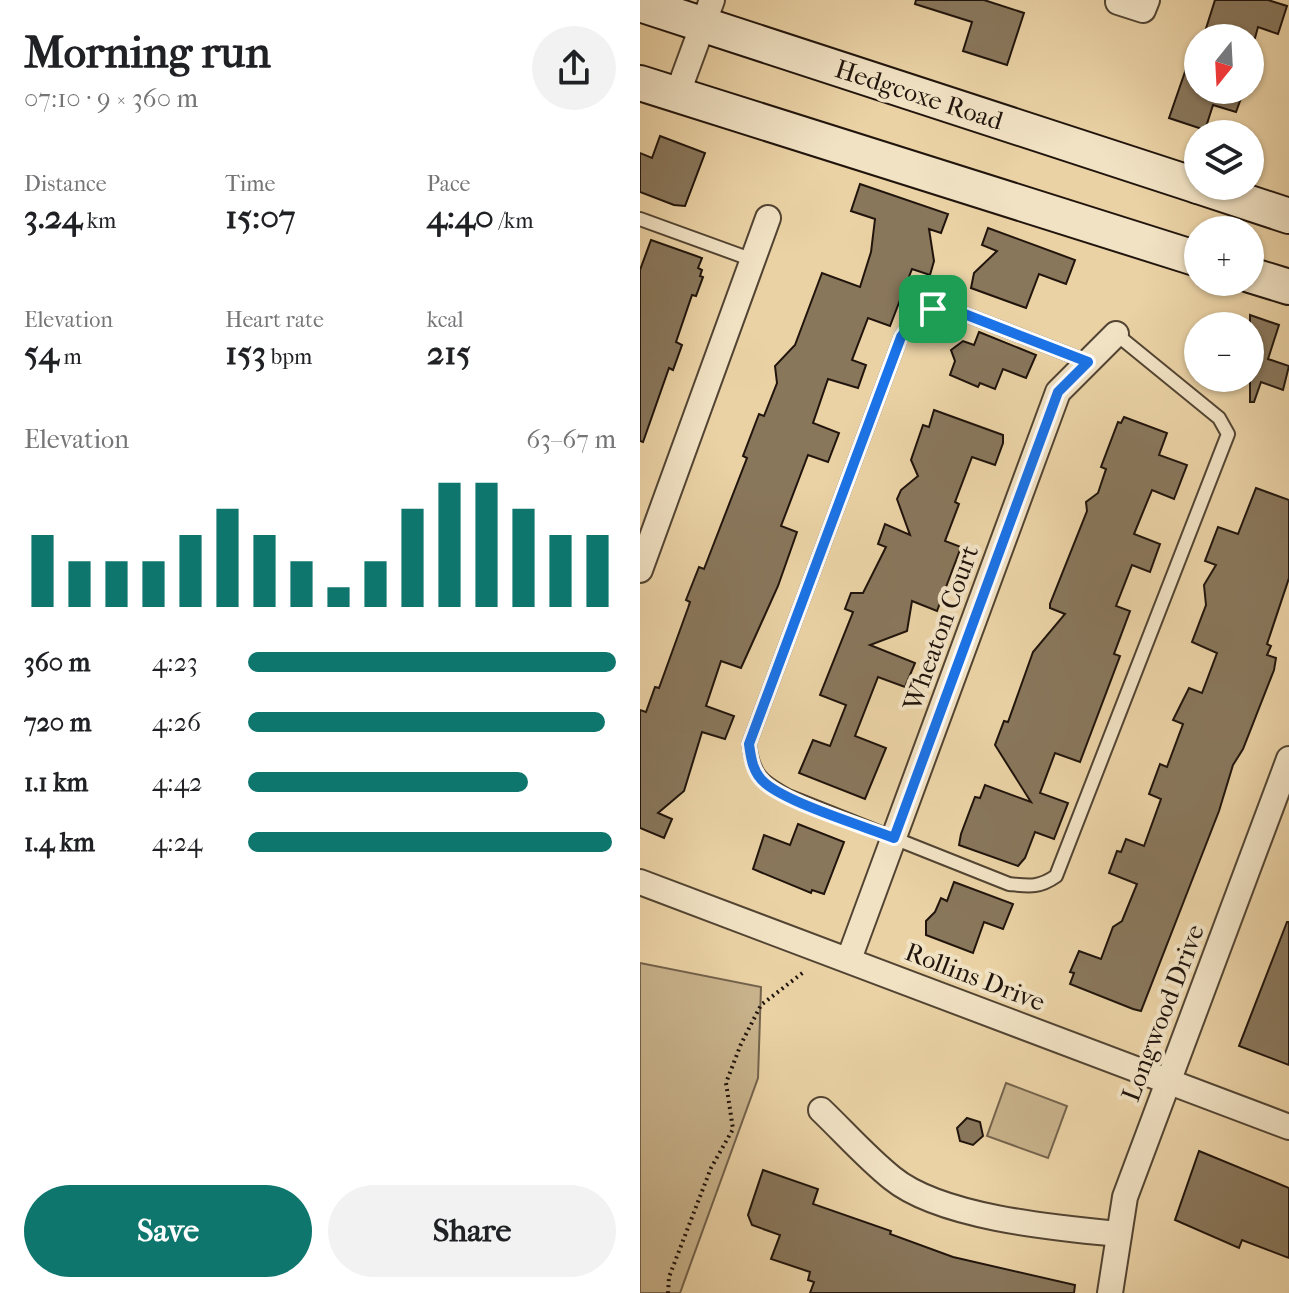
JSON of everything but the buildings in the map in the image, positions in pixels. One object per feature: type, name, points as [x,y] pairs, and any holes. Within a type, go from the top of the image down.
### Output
[{"type":"main road","name":"Hedgcoxe Road","points":[[640,4],[707,12],[1184,181]]},
{"type":"main road","points":[[640,83],[1184,255]]},
{"type":"main road","name":"Hedgcoxe Road","points":[[1240,200],[1289,216]]},
{"type":"main road","points":[[1264,279],[1289,287]]},
{"type":"street","points":[[1118,2],[1143,10],[1147,0]]},
{"type":"street","points":[[677,95],[707,12]]},
{"type":"street","points":[[640,570],[768,218]]},
{"type":"street","name":"Wheaton Court","points":[[849,959],[1058,392],[1116,334]]},
{"type":"street","name":"Longwood Drive","points":[[1110,1293],[1125,1197],[1289,759]]},
{"type":"street","name":"Rollins Drive","points":[[640,882],[1289,1127]]},
{"type":"street","points":[[821,1110],[894,1180],[922,1195],[1038,1227],[1119,1234]]},
{"type":"lane","points":[[640,219],[753,260]]},
{"type":"lane","points":[[1088,362],[949,308],[916,316],[901,337],[749,744],[754,771],[766,784],[788,796],[1009,884],[1033,887],[1043,885],[1056,876],[1228,434],[1219,418],[1116,334]]},
{"type":"path","points":[[668,1293],[669,1277],[711,1168],[733,1129],[726,1083],[741,1044],[761,1005],[806,970],[819,948]]},
{"type":"shaded area","points":[[640,963],[761,987],[758,1078],[680,1293],[640,1293]]},
{"type":"shaded area","points":[[1006,1083],[1067,1106],[1048,1158],[987,1136]]},
{"type":"route","points":[[949,308],[978,317],[1088,362],[1058,392],[894,838],[788,796],[766,784],[754,771],[749,744],[901,337],[916,316],[933,309],[949,308]]}]
